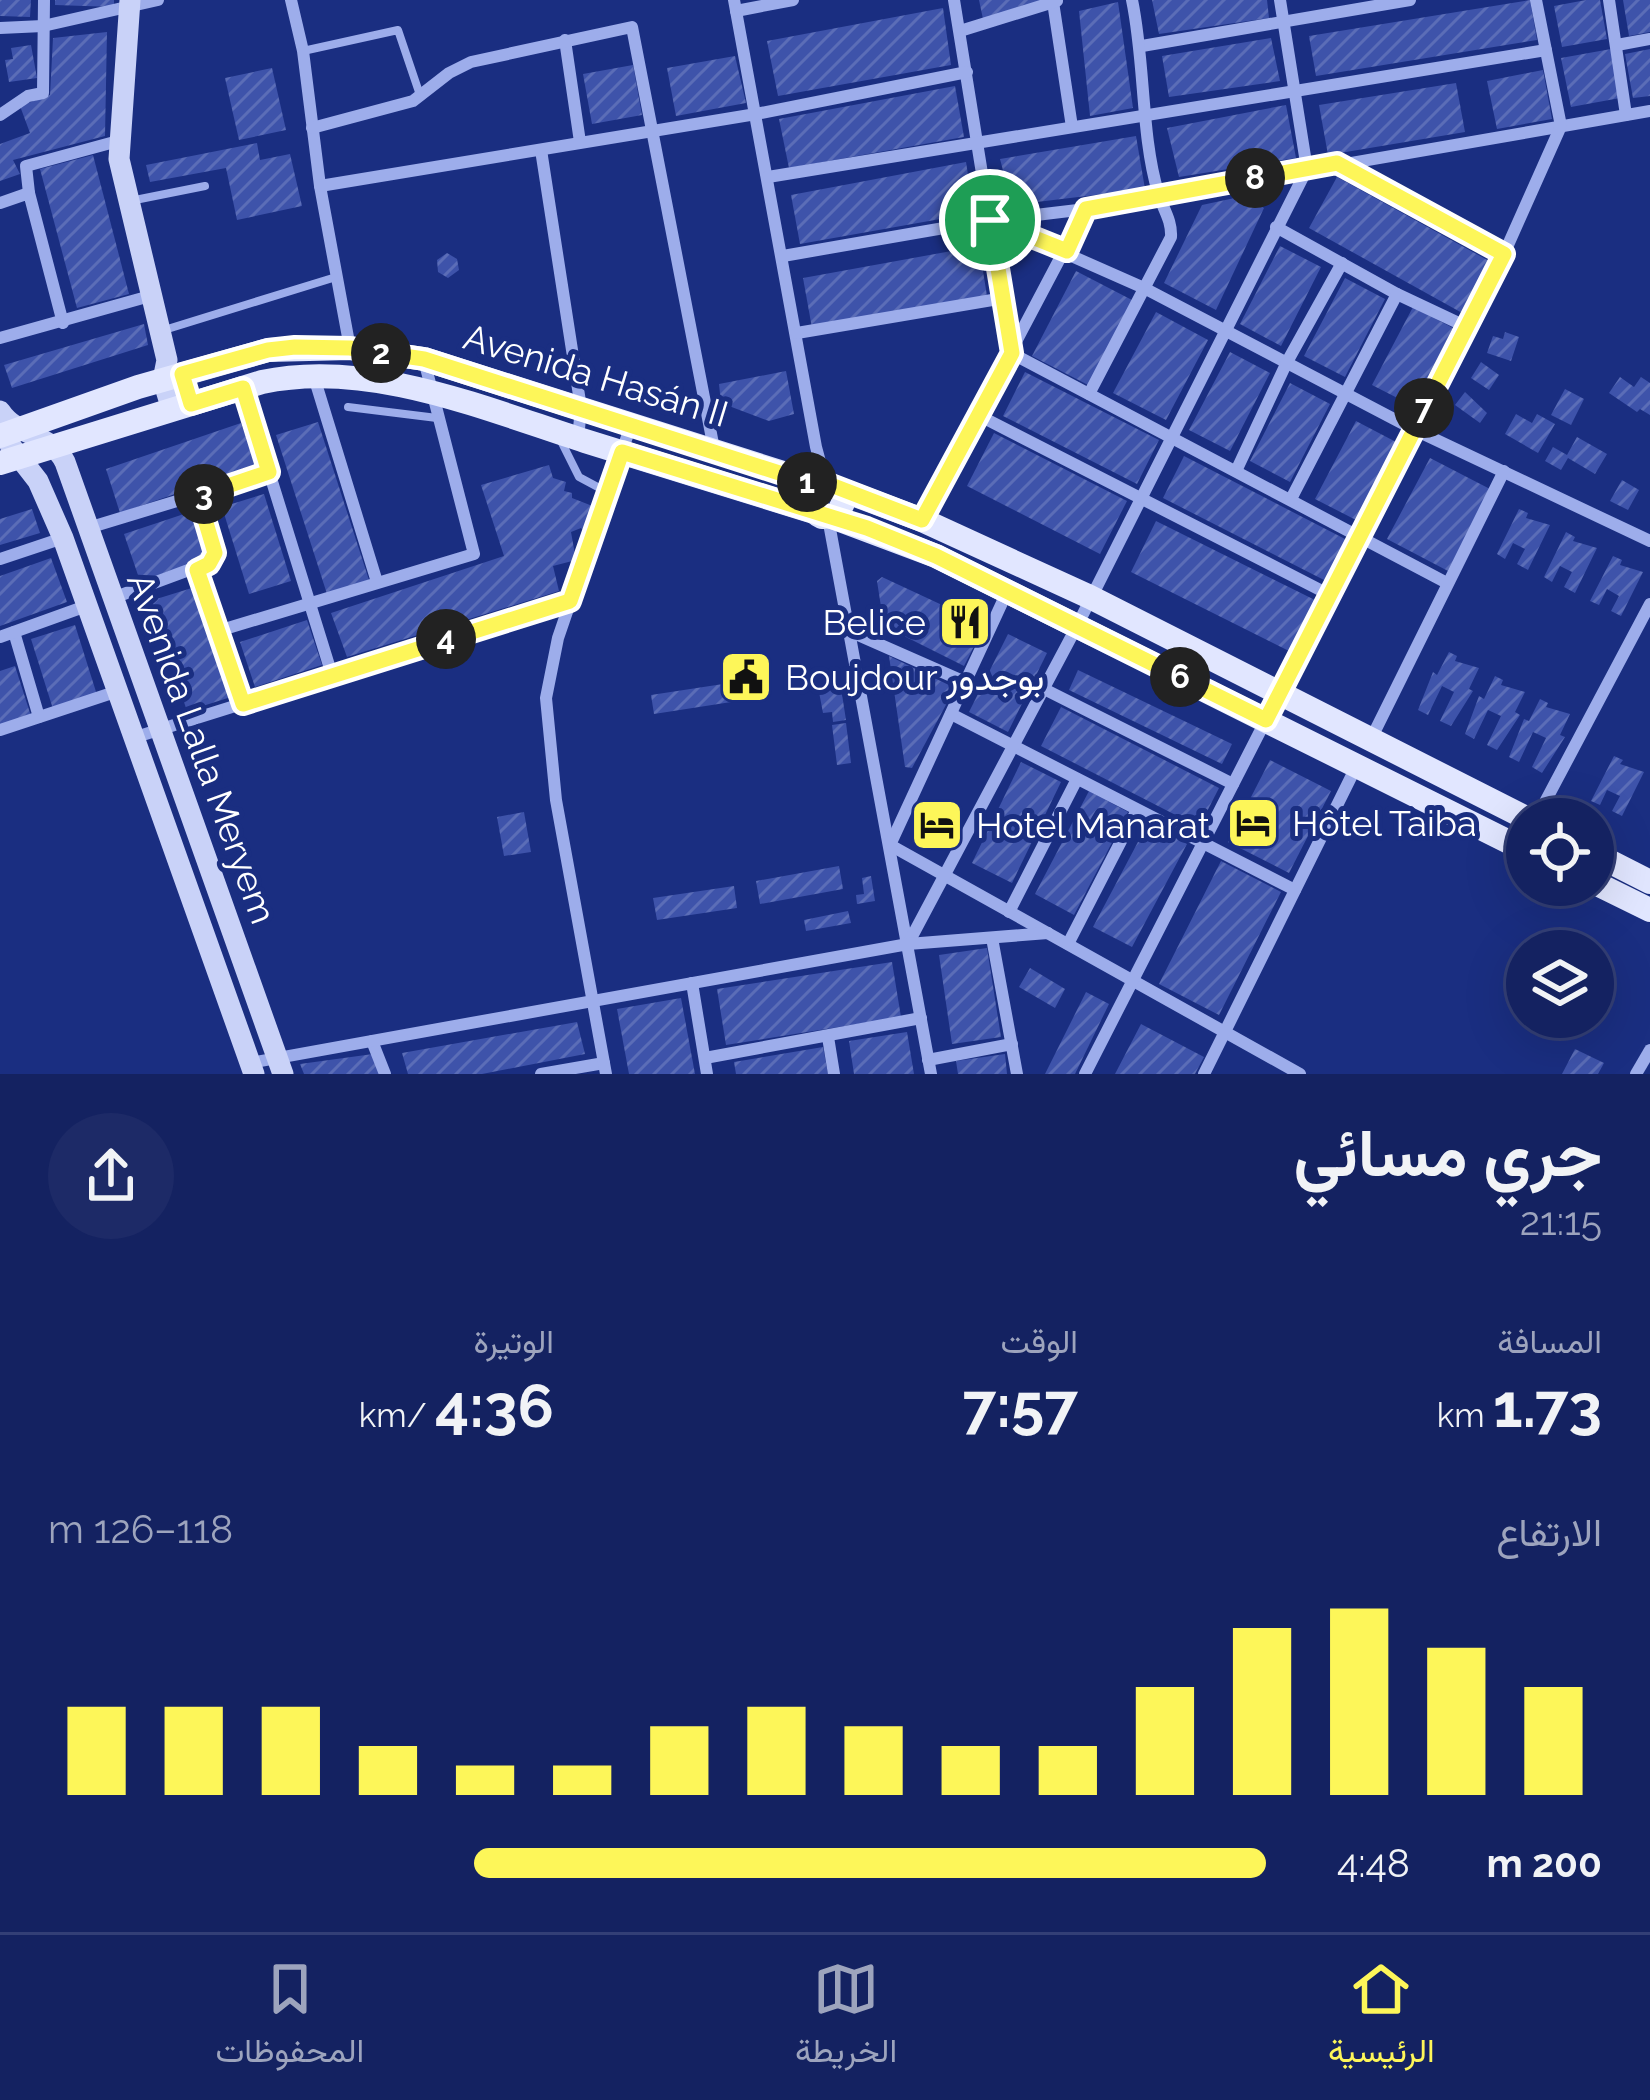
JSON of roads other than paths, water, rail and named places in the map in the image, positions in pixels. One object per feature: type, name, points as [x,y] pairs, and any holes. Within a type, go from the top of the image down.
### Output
[{"type":"main road","name":"Avenida Hasán II","points":[[4,429],[171,371],[268,350],[350,348],[424,359],[922,520],[1090,597],[1506,806]]},
{"type":"main road","name":"Avenida Hasán II","points":[[10,460],[284,378],[314,377],[568,435],[936,556],[1506,837]]},
{"type":"main road","points":[[825,516],[843,506],[829,487]]},
{"type":"main road","points":[[1614,864],[1650,882]]},
{"type":"main road","points":[[1614,892],[1650,910]]},
{"type":"street","points":[[0,116],[28,96],[43,93],[44,0]]},
{"type":"street","points":[[0,28],[43,26],[158,0]]},
{"type":"street","points":[[292,0],[304,50],[320,186],[350,348]]},
{"type":"street","points":[[793,0],[735,6],[816,447],[829,487]]},
{"type":"street","points":[[954,0],[1012,353]]},
{"type":"street","points":[[1089,394],[1171,237],[1158,194],[1142,46],[1132,0]]},
{"type":"street","points":[[908,944],[1077,626],[1307,169],[1280,0]]},
{"type":"street","points":[[1142,46],[1410,0]]},
{"type":"street","points":[[1085,1074],[1504,254],[1561,126],[1536,0]]},
{"type":"street","points":[[1609,0],[1626,115]]},
{"type":"street","points":[[961,31],[1056,1],[1072,127]]},
{"type":"street","points":[[129,4],[118,140],[150,296],[182,407]]},
{"type":"street","points":[[312,128],[421,97],[448,73],[471,62],[632,27],[714,449]]},
{"type":"street","points":[[1617,45],[1650,39]]},
{"type":"street","points":[[565,40],[580,142]]},
{"type":"street","points":[[768,177],[1546,50]]},
{"type":"street","points":[[320,186],[756,114],[967,72]]},
{"type":"street","points":[[783,256],[990,220],[1086,209],[1650,111]]},
{"type":"street","points":[[63,322],[26,166],[118,140]]},
{"type":"street","points":[[541,150],[581,408],[568,435]]},
{"type":"street","points":[[1337,163],[1504,254]]},
{"type":"street","points":[[0,203],[29,193]]},
{"type":"street","points":[[922,520],[1086,209]]},
{"type":"street","points":[[990,220],[1144,288],[1413,429],[1650,541]]},
{"type":"street","points":[[1276,226],[1397,294],[1467,326]]},
{"type":"street","points":[[1237,469],[1287,362],[1342,262]]},
{"type":"street","points":[[1291,499],[1397,294]]},
{"type":"street","points":[[0,338],[150,296]]},
{"type":"street","points":[[797,333],[1004,298]]},
{"type":"street","points":[[1012,353],[1447,583]]},
{"type":"street","points":[[218,631],[474,554],[424,359]]},
{"type":"street","points":[[314,377],[377,582]]},
{"type":"street","points":[[243,388],[332,675]]},
{"type":"street","points":[[978,415],[1328,594]]},
{"type":"street","points":[[541,1074],[605,1069],[556,800],[546,698],[550,665],[570,601],[632,424]]},
{"type":"street","points":[[4,429],[56,446]]},
{"type":"street","name":"Avenida Lalla Meryem","points":[[4,429],[10,460],[38,481],[63,538],[252,1069]]},
{"type":"street","name":"Avenida Lalla Meryem","points":[[56,446],[163,730],[280,1066]]},
{"type":"street","points":[[88,528],[269,472]]},
{"type":"street","points":[[1370,740],[1504,472]]},
{"type":"street","points":[[113,598],[209,564],[215,553],[198,496]]},
{"type":"street","points":[[825,516],[930,1067],[1012,1044]]},
{"type":"street","points":[[0,559],[63,538]]},
{"type":"street","points":[[197,570],[243,704]]},
{"type":"street","points":[[890,845],[1007,591]]},
{"type":"street","points":[[136,737],[570,601]]},
{"type":"street","points":[[39,717],[7,634],[88,604]]},
{"type":"street","points":[[1544,798],[1650,604]]},
{"type":"street","points":[[849,631],[965,682]]},
{"type":"street","points":[[1044,689],[1233,784]]},
{"type":"street","points":[[0,730],[119,690]]},
{"type":"street","points":[[950,713],[1294,890]]},
{"type":"street","points":[[1204,1074],[1357,766]]},
{"type":"street","points":[[1009,912],[1077,779]]},
{"type":"street","points":[[1068,944],[1137,810]]},
{"type":"street","points":[[890,845],[1300,1074]]},
{"type":"street","points":[[252,1069],[372,1041],[908,944],[1048,933]]},
{"type":"street","points":[[992,938],[1017,1074]]},
{"type":"street","points":[[692,983],[707,1074]]},
{"type":"street","points":[[705,1058],[921,1018]]},
{"type":"street","points":[[828,1037],[834,1074]]},
{"type":"street","points":[[372,1041],[385,1074]]},
{"type":"street","points":[[1636,1074],[1649,1052]]},
{"type":"lane","points":[[304,50],[398,30],[421,97]]},
{"type":"lane","points":[[129,201],[205,186]]},
{"type":"lane","points":[[160,331],[336,277]]},
{"type":"lane","points":[[348,406],[434,405]]},
{"type":"lane","points":[[568,435],[579,477],[608,493]]},
{"type":"place","name":"Belice","points":[[965,622]]},
{"type":"place","name":"Boujdour بوجدور","points":[[746,677]]},
{"type":"place","name":"Hôtel Taiba","points":[[1253,823]]},
{"type":"place","name":"Hotel Manarat","points":[[937,825]]}]
